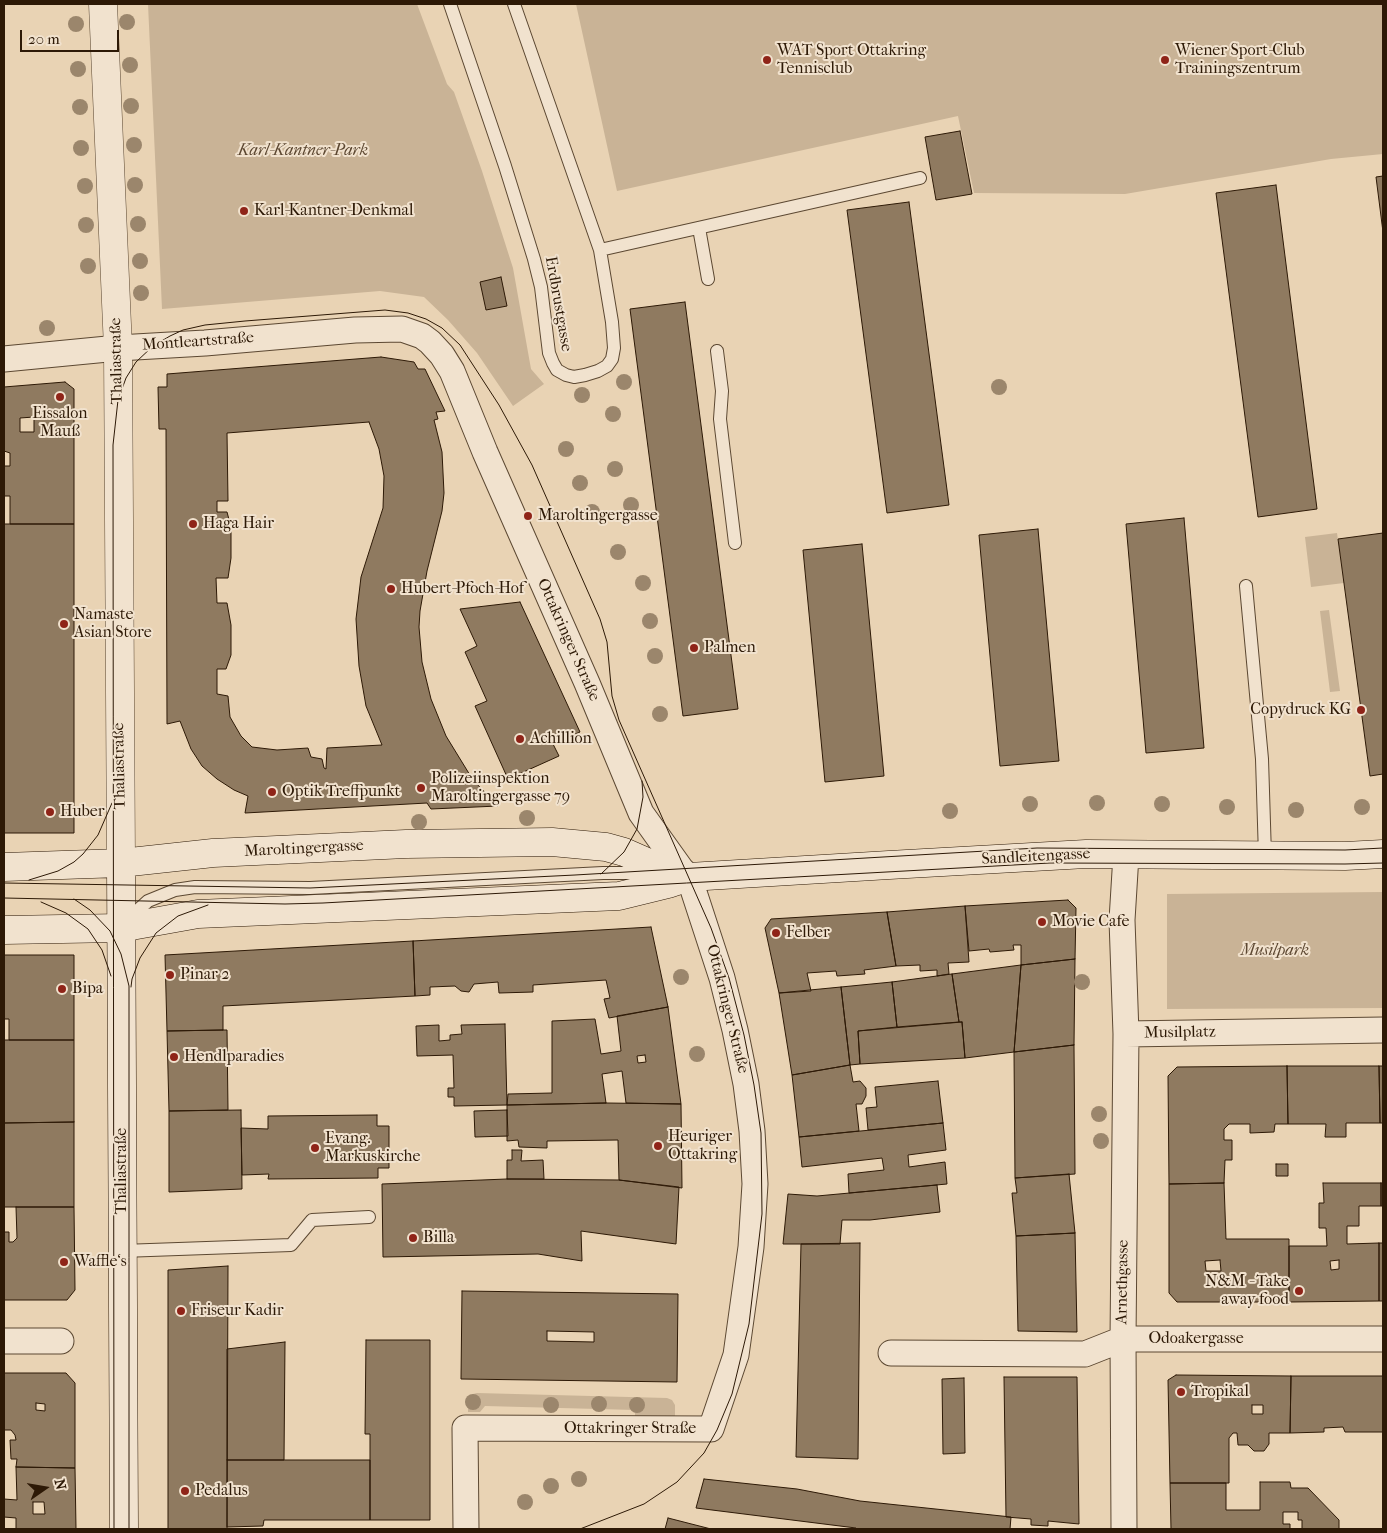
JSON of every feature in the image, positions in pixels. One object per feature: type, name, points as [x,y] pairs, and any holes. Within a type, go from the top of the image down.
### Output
[{"type":"main road","name":"Thaliastraße","points":[[103,4],[118,348],[124,1529]]},
{"type":"main road","name":"Maroltingergasse","points":[[4,867],[120,863],[213,853],[406,844],[552,842],[606,847],[624,852],[665,870],[690,877]]},
{"type":"main road","name":"Sandleitengasse","points":[[690,877],[1086,854],[1265,856],[1383,854]]},
{"type":"main road","points":[[4,930],[120,928],[198,914],[619,896],[690,877]]},
{"type":"street","name":"Montleartstraße","points":[[4,359],[118,348],[392,329]]},
{"type":"street","name":"Ottakringer Straße","points":[[392,329],[422,336],[442,355],[452,371],[485,452],[587,683],[641,813],[681,869],[690,877],[722,978],[735,1030],[746,1084],[752,1130],[755,1184],[751,1247],[736,1355],[711,1429],[465,1428],[466,1529]]},
{"type":"street","name":"Musilplatz","points":[[1126,855],[1122,920],[1126,1034],[1383,1030]]},
{"type":"street","name":"Arnethgasse","points":[[1124,1529],[1123,1339],[1126,1034]]},
{"type":"street","name":"Odoakergasse","points":[[891,1353],[1085,1354],[1123,1339],[1383,1339]]},
{"type":"street","points":[[4,1341],[61,1341]]},
{"type":"lane","name":"Erdbrustgasse","points":[[450,4],[502,157],[534,259],[541,287],[549,353],[557,370],[574,377],[598,371],[607,366],[612,359],[614,348],[612,322],[600,250],[514,4]]},
{"type":"lane","points":[[600,250],[920,178]]},
{"type":"lane","points":[[699,228],[708,279]]},
{"type":"lane","points":[[717,351],[722,390],[720,419],[735,543]]},
{"type":"lane","points":[[1246,586],[1262,759],[1265,856]]},
{"type":"lane","points":[[122,1251],[291,1244],[312,1220],[369,1218]]},
{"type":"green space","name":"Karl-Kantner-Park","points":[[148,4],[417,4],[447,84],[454,92],[482,171],[513,268],[531,369],[544,384],[513,406],[477,353],[448,320],[424,297],[380,291],[162,309]]},
{"type":"green space","points":[[576,4],[1383,4],[1383,154],[1331,159],[1125,194],[974,193],[958,116],[617,191]]},
{"type":"green space","points":[[1337,533],[1344,583],[1311,587],[1305,537]]},
{"type":"green space","points":[[1329,610],[1340,691],[1330,692],[1320,611]]},
{"type":"green space","name":"Musilpark","points":[[1383,892],[1383,1008],[1167,1009],[1167,894]]},
{"type":"green space","points":[[477,1393],[667,1398],[672,1400],[675,1405],[675,1420],[635,1417],[635,1410],[485,1406],[480,1412],[468,1412],[468,1398]]},
{"type":"building","points":[[960,131],[972,194],[936,200],[925,137]]},
{"type":"building","points":[[1383,176],[1383,232],[1376,177]]},
{"type":"building","points":[[1276,185],[1317,509],[1258,517],[1216,193]]},
{"type":"building","points":[[909,202],[949,505],[887,513],[847,210]]},
{"type":"building","points":[[501,277],[507,306],[486,310],[480,282]]},
{"type":"building","points":[[685,302],[738,709],[683,716],[630,309]]},
{"type":"building","name":"Hubert-Pfoch-Hof","points":[[381,357],[414,362],[418,369],[425,369],[445,411],[436,412],[438,419],[434,420],[442,452],[444,493],[442,511],[427,571],[420,611],[419,627],[422,662],[431,699],[446,736],[473,780],[498,806],[431,809],[427,803],[245,813],[248,796],[217,779],[202,766],[191,749],[180,721],[167,724],[166,429],[159,429],[158,387],[167,387],[167,374]],"holes":[[[369,422],[379,449],[384,476],[383,508],[361,577],[356,619],[359,666],[366,706],[382,745],[327,748],[326,769],[322,759],[311,757],[308,748],[277,750],[252,747],[241,736],[230,717],[228,696],[217,694],[217,669],[226,669],[231,655],[231,625],[227,603],[217,603],[216,578],[228,578],[231,558],[231,527],[227,512],[217,512],[217,501],[228,501],[227,433]]]},
{"type":"building","points":[[65,382],[74,389],[74,524],[10,524],[10,496],[4,496],[4,466],[10,466],[10,453],[4,451],[4,387]],"holes":[[[34,417],[34,432],[20,432],[20,418]]]},
{"type":"building","points":[[1184,518],[1204,748],[1146,753],[1126,524]]},
{"type":"building","points":[[4,524],[74,524],[74,833],[4,833]]},
{"type":"building","points":[[1038,529],[1059,761],[1000,766],[979,535]]},
{"type":"building","points":[[1383,533],[1383,774],[1370,776],[1338,539]]},
{"type":"building","points":[[862,544],[884,776],[825,782],[803,550]]},
{"type":"building","points":[[520,602],[580,732],[553,744],[559,756],[508,779],[475,706],[487,701],[465,652],[477,646],[460,609]]},
{"type":"building","points":[[1068,900],[1076,908],[1075,959],[1021,965],[1021,945],[1013,945],[1014,950],[990,952],[989,949],[969,951],[965,906]]},
{"type":"building","points":[[965,906],[969,962],[948,963],[949,974],[937,976],[937,970],[920,971],[920,965],[896,966],[887,912]]},
{"type":"building","points":[[887,912],[896,966],[864,970],[865,974],[837,976],[836,971],[807,973],[811,991],[779,993],[765,928],[771,919]]},
{"type":"building","points":[[651,927],[668,1007],[609,1018],[604,999],[610,998],[606,980],[533,985],[533,992],[499,993],[498,982],[474,984],[469,992],[461,991],[455,986],[430,987],[430,995],[415,996],[413,941]]},
{"type":"building","points":[[413,941],[415,996],[223,1006],[223,1030],[167,1031],[165,955]]},
{"type":"building","points":[[4,955],[74,955],[74,1040],[9,1040],[9,1019],[4,1019]]},
{"type":"building","points":[[1075,959],[1074,1045],[1014,1052],[1021,965]]},
{"type":"building","points":[[1021,965],[1014,1052],[965,1058],[962,1022],[959,1022],[952,974]]},
{"type":"building","points":[[952,974],[959,1022],[897,1027],[892,982]]},
{"type":"building","points":[[892,982],[897,1027],[858,1031],[860,1064],[850,1065],[841,987]]},
{"type":"building","points":[[841,987],[850,1065],[792,1075],[779,993]]},
{"type":"building","points":[[668,1007],[681,1104],[626,1103],[622,1071],[602,1074],[606,1103],[507,1105],[508,1094],[552,1093],[552,1021],[595,1019],[601,1054],[621,1051],[617,1016]],"holes":[[[645,1055],[646,1062],[638,1063],[637,1056]]]},
{"type":"building","points":[[962,1022],[965,1058],[860,1064],[858,1031]]},
{"type":"building","points":[[505,1024],[507,1105],[454,1106],[454,1097],[448,1097],[448,1088],[454,1088],[453,1055],[417,1056],[416,1026],[439,1025],[439,1041],[450,1040],[450,1035],[462,1034],[461,1025]]},
{"type":"building","points":[[227,1030],[228,1110],[169,1111],[167,1031]]},
{"type":"building","points":[[4,1040],[74,1040],[74,1122],[4,1123]]},
{"type":"building","points":[[1074,1045],[1075,1174],[1015,1178],[1014,1052]]},
{"type":"building","points":[[850,1065],[853,1082],[860,1081],[866,1088],[866,1096],[862,1104],[856,1104],[859,1131],[799,1137],[792,1075]]},
{"type":"building","points":[[1287,1066],[1379,1066],[1380,1123],[1346,1123],[1346,1137],[1325,1137],[1326,1124],[1288,1124]]},
{"type":"building","points":[[1287,1066],[1288,1124],[1275,1124],[1274,1132],[1250,1133],[1250,1124],[1229,1124],[1224,1129],[1224,1140],[1232,1140],[1232,1160],[1225,1160],[1224,1183],[1169,1184],[1168,1076],[1177,1067]]},
{"type":"building","points":[[1379,1066],[1383,1066],[1383,1123],[1380,1123]]},
{"type":"building","points":[[938,1081],[943,1123],[868,1130],[866,1108],[877,1107],[875,1087]]},
{"type":"building","points":[[681,1104],[682,1188],[619,1180],[618,1140],[547,1141],[547,1148],[519,1147],[518,1140],[507,1141],[507,1105]]},
{"type":"building","points":[[241,1110],[242,1189],[169,1192],[169,1111]]},
{"type":"building","points":[[507,1110],[508,1136],[475,1137],[474,1111]]},
{"type":"building","name":"Evang. Markuskirche","points":[[377,1115],[377,1126],[389,1126],[389,1168],[378,1168],[378,1178],[268,1179],[269,1174],[242,1175],[241,1128],[268,1129],[268,1116]]},
{"type":"building","points":[[74,1122],[74,1207],[4,1207],[4,1123]]},
{"type":"building","points":[[943,1123],[946,1150],[908,1155],[909,1167],[945,1162],[947,1184],[849,1193],[848,1174],[884,1170],[882,1158],[802,1167],[799,1137]]},
{"type":"building","points":[[512,1150],[522,1150],[521,1161],[543,1160],[544,1179],[507,1179],[507,1160],[512,1160]]},
{"type":"building","points":[[1276,1164],[1288,1164],[1288,1176],[1276,1176]]},
{"type":"building","points":[[1069,1174],[1075,1233],[1016,1236],[1012,1193],[1017,1193],[1015,1178]]},
{"type":"building","points":[[507,1179],[619,1180],[679,1187],[676,1244],[581,1231],[582,1261],[538,1254],[383,1257],[382,1184]]},
{"type":"building","points":[[1224,1183],[1226,1239],[1289,1239],[1289,1302],[1177,1302],[1169,1293],[1169,1184]],"holes":[[[1220,1260],[1221,1271],[1206,1271],[1205,1261]]]},
{"type":"building","points":[[1323,1183],[1381,1183],[1381,1206],[1359,1206],[1359,1226],[1347,1226],[1347,1244],[1379,1243],[1379,1301],[1289,1302],[1289,1246],[1327,1246],[1326,1228],[1319,1228],[1319,1203],[1324,1203]],"holes":[[[1339,1260],[1339,1269],[1331,1270],[1330,1261]]]},
{"type":"building","points":[[1381,1183],[1383,1183],[1383,1206],[1381,1206]]},
{"type":"building","points":[[937,1185],[940,1212],[870,1220],[842,1220],[840,1244],[783,1244],[788,1194],[817,1196]]},
{"type":"building","points":[[16,1207],[74,1207],[75,1290],[67,1300],[4,1300],[4,1232],[9,1232],[9,1242],[13,1242],[17,1238]]},
{"type":"building","points":[[1075,1233],[1077,1332],[1018,1331],[1016,1236]]},
{"type":"building","points":[[860,1243],[858,1459],[796,1457],[801,1244]]},
{"type":"building","points":[[1379,1243],[1383,1243],[1383,1301],[1379,1301]]},
{"type":"building","points":[[228,1266],[227,1529],[168,1529],[168,1270]]},
{"type":"building","points":[[462,1291],[678,1294],[677,1382],[461,1379]],"holes":[[[547,1331],[594,1332],[594,1342],[547,1341]]]},
{"type":"building","points":[[366,1340],[430,1340],[430,1520],[370,1520],[370,1434],[365,1434]]},
{"type":"building","points":[[285,1342],[284,1460],[227,1460],[227,1349]]},
{"type":"building","points":[[4,1373],[66,1373],[75,1383],[75,1468],[16,1467],[17,1459],[11,1459],[10,1440],[16,1440],[15,1435],[11,1430],[4,1430]],"holes":[[[36,1403],[45,1404],[45,1411],[36,1410]]]},
{"type":"building","points":[[1176,1375],[1291,1376],[1290,1433],[1269,1433],[1269,1444],[1264,1451],[1254,1451],[1248,1445],[1238,1445],[1237,1433],[1233,1433],[1229,1438],[1229,1483],[1170,1483],[1168,1380]],"holes":[[[1252,1405],[1263,1405],[1263,1414],[1252,1414]]]},
{"type":"building","points":[[1291,1376],[1383,1376],[1383,1432],[1345,1432],[1343,1427],[1324,1428],[1324,1432],[1290,1433]]},
{"type":"building","points":[[1004,1377],[1077,1377],[1079,1524],[1048,1521],[1048,1526],[1031,1525],[1031,1519],[1006,1517]]},
{"type":"building","points":[[964,1378],[965,1453],[943,1454],[942,1379]]},
{"type":"building","points":[[227,1460],[370,1460],[370,1520],[264,1520],[263,1526],[227,1527]]},
{"type":"building","points":[[16,1467],[75,1468],[76,1529],[16,1529],[16,1518],[4,1517],[4,1499],[17,1500]],"holes":[[[33,1502],[44,1502],[45,1514],[33,1514]]]},
{"type":"building","points":[[704,1479],[797,1489],[860,1501],[1011,1517],[1010,1529],[855,1529],[696,1508]]},
{"type":"building","points":[[1260,1482],[1290,1482],[1291,1488],[1308,1488],[1339,1520],[1339,1529],[1302,1529],[1302,1520],[1298,1520],[1298,1512],[1283,1512],[1283,1524],[1290,1524],[1290,1529],[1171,1529],[1170,1483],[1226,1483],[1226,1510],[1260,1510]]},
{"type":"building","points":[[668,1518],[711,1529],[665,1529]]},
{"type":"tram line","points":[[114,1529],[113,445],[118,400],[126,378],[136,362],[153,346],[183,330],[205,325],[245,321],[385,310],[408,313],[426,319],[442,328],[460,345],[499,405],[532,465],[600,619],[607,642],[612,696],[619,720],[711,928],[729,978],[744,1035],[754,1085],[761,1133],[762,1214],[749,1324],[732,1394],[717,1430],[704,1453],[677,1482],[644,1504],[580,1529]]},
{"type":"tram line","points":[[601,874],[624,852],[637,829],[643,797],[642,781]]},
{"type":"tram line","points":[[29,880],[58,871],[74,862],[83,854],[98,835],[112,803]]},
{"type":"tram line","points":[[4,883],[310,888],[575,875],[1037,848],[1345,850],[1383,848]]},
{"type":"tram line","points":[[4,898],[285,904],[1050,863],[1383,863]]},
{"type":"tram line","points":[[74,899],[90,910],[110,931],[121,954],[129,986],[129,1529]]},
{"type":"tram line","points":[[41,902],[66,913],[88,929],[102,950],[111,976]]},
{"type":"tram line","points":[[131,987],[140,958],[156,933],[178,916],[208,905]]},
{"type":"place","name":"WAT Sport Ottakring Tennisclub","points":[[767,60]]},
{"type":"place","name":"Wiener Sport-Club Trainingszentrum","points":[[1165,60]]},
{"type":"place","name":"Karl-Kantner-Denkmal","points":[[244,211]]},
{"type":"place","name":"Eissalon Mauß","points":[[60,397]]},
{"type":"place","name":"Maroltingergasse","points":[[528,516]]},
{"type":"place","name":"Haga Hair","points":[[193,524]]},
{"type":"place","name":"Hubert-Pfoch-Hof","points":[[391,589]]},
{"type":"place","name":"Namaste Asian Store","points":[[64,624]]},
{"type":"place","name":"Palmen","points":[[694,648]]},
{"type":"place","name":"Copydruck KG","points":[[1361,710]]},
{"type":"place","name":"Achillion","points":[[520,739]]},
{"type":"place","name":"Polizeiinspektion Maroltingergasse 79","points":[[421,788]]},
{"type":"place","name":"Optik Treffpunkt","points":[[272,792]]},
{"type":"place","name":"Huber","points":[[50,812]]},
{"type":"place","name":"Movie Cafe","points":[[1042,922]]},
{"type":"place","name":"Felber","points":[[776,933]]},
{"type":"place","name":"Pinar 2","points":[[170,975]]},
{"type":"place","name":"Bipa","points":[[62,989]]},
{"type":"place","name":"Hendlparadies","points":[[174,1057]]},
{"type":"place","name":"Heuriger Ottakring","points":[[658,1146]]},
{"type":"place","name":"Evang. Markuskirche","points":[[315,1148]]},
{"type":"place","name":"Billa","points":[[413,1238]]},
{"type":"place","name":"Waffle‘s","points":[[64,1262]]},
{"type":"place","name":"N&M - Take away food","points":[[1299,1291]]},
{"type":"place","name":"Friseur Kadir","points":[[181,1311]]},
{"type":"place","name":"Tropikal","points":[[1181,1392]]},
{"type":"place","name":"Pedalus","points":[[185,1491]]}]
